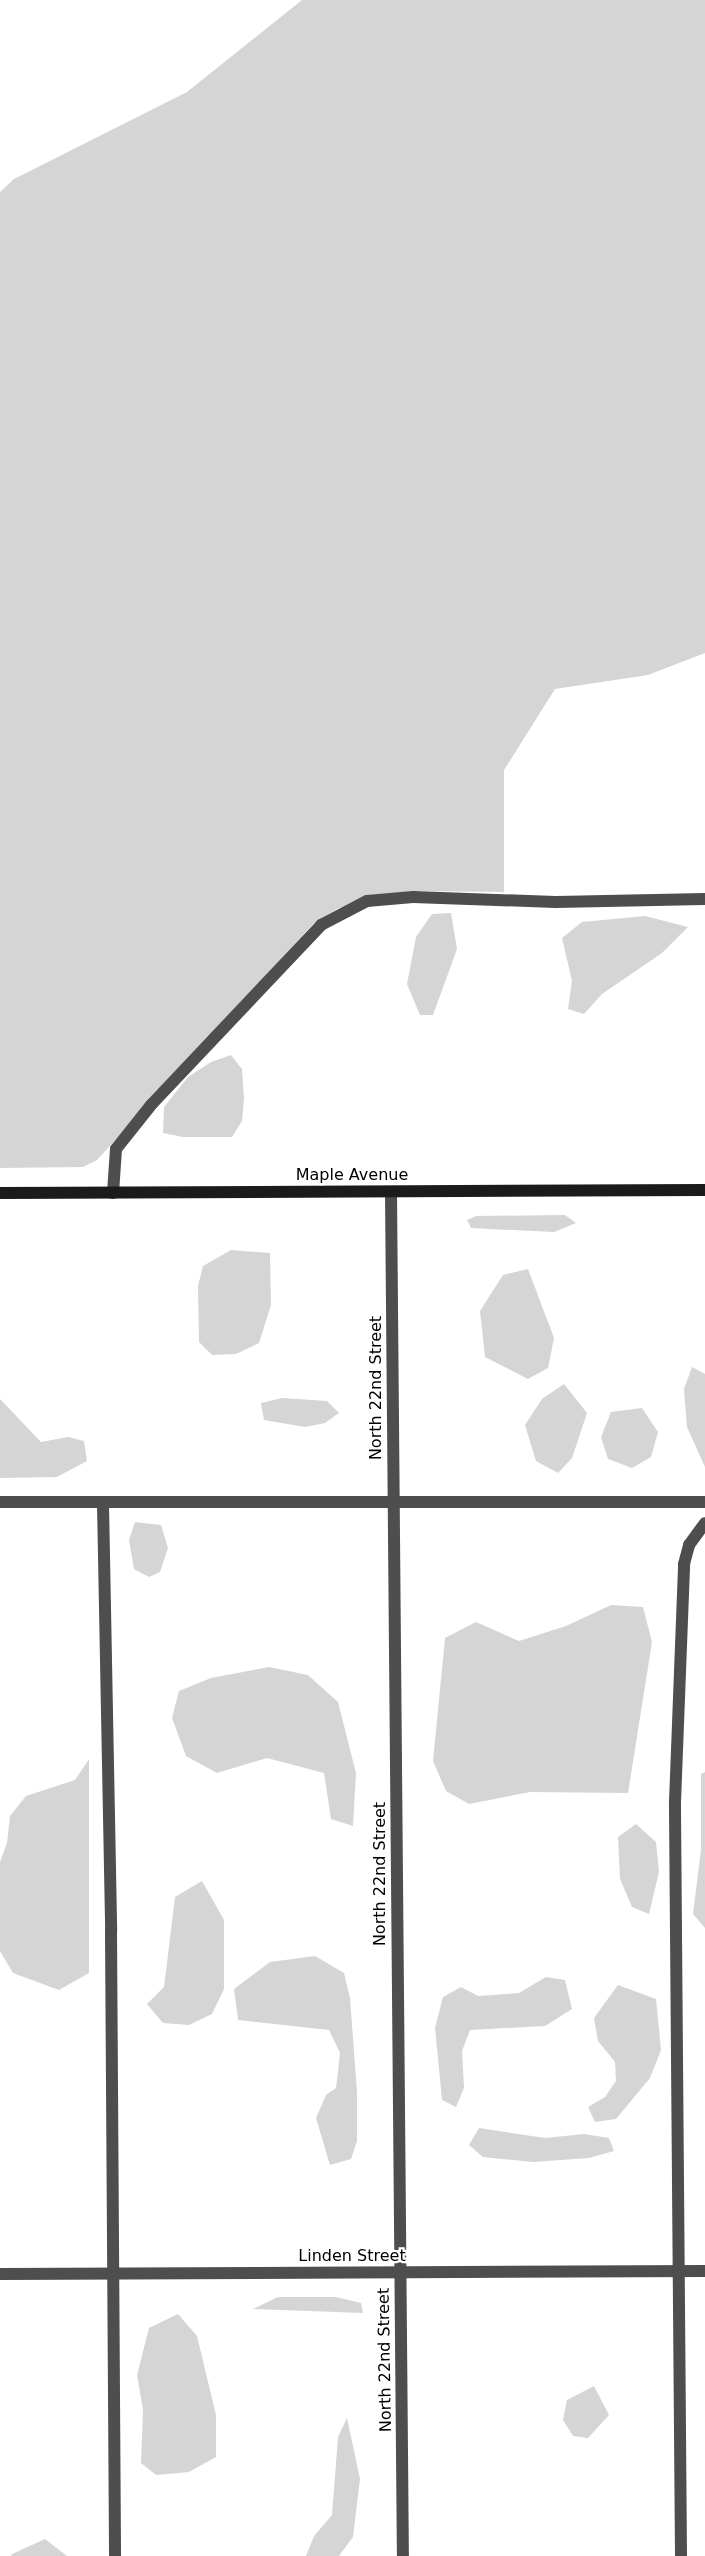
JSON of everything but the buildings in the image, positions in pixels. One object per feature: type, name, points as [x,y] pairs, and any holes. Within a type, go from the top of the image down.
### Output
[{"type":"main road","name":"Maple Avenue","points":[[0,1194],[705,1190]]},
{"type":"street","points":[[113,1193],[116,1149],[151,1105],[321,925],[367,901],[413,897],[556,902],[705,899]]},
{"type":"street","name":"North 22nd Street","points":[[391,1192],[403,2556]]},
{"type":"street","points":[[0,1502],[103,1504],[705,1502]]},
{"type":"street","points":[[103,1504],[111,1930],[111,2274],[115,2556]]},
{"type":"street","points":[[681,2556],[675,1802],[679,1625],[684,1564],[689,1545],[705,1523]]},
{"type":"street","name":"Linden Street","points":[[0,2274],[705,2271]]},
{"type":"shaded area","points":[[302,0],[705,0],[705,653],[648,675],[555,689],[504,770],[504,892],[414,891],[369,896],[337,909],[314,923],[97,1160],[83,1167],[0,1168],[0,192],[14,179],[187,92]]},
{"type":"shaded area","points":[[451,913],[457,949],[433,1015],[420,1015],[407,984],[416,937],[432,914]]},
{"type":"shaded area","points":[[645,916],[688,927],[662,953],[602,994],[584,1014],[568,1009],[572,981],[562,938],[582,922]]},
{"type":"shaded area","points":[[231,1055],[242,1069],[244,1098],[242,1121],[232,1137],[183,1137],[163,1133],[164,1107],[188,1077],[211,1062]]},
{"type":"shaded area","points":[[565,1215],[576,1223],[554,1232],[471,1228],[467,1220],[476,1216]]},
{"type":"shaded area","points":[[231,1250],[270,1253],[271,1305],[259,1343],[236,1354],[212,1355],[199,1342],[198,1286],[203,1266]]},
{"type":"shaded area","points":[[528,1269],[554,1338],[548,1368],[528,1379],[485,1357],[480,1311],[503,1275]]},
{"type":"shaded area","points":[[692,1367],[705,1374],[705,1467],[687,1427],[684,1389]]},
{"type":"shaded area","points":[[564,1384],[587,1413],[572,1458],[558,1473],[536,1461],[525,1425],[542,1399]]},
{"type":"shaded area","points":[[282,1398],[327,1401],[339,1413],[325,1423],[305,1427],[264,1420],[261,1403]]},
{"type":"shaded area","points":[[0,1399],[41,1442],[68,1437],[84,1441],[87,1461],[57,1477],[0,1478]]},
{"type":"shaded area","points":[[642,1408],[658,1432],[651,1457],[632,1468],[608,1459],[601,1437],[611,1412]]},
{"type":"shaded area","points":[[135,1522],[161,1525],[168,1548],[160,1572],[149,1577],[134,1569],[129,1540]]},
{"type":"shaded area","points":[[611,1605],[643,1607],[652,1642],[628,1793],[530,1792],[469,1804],[446,1791],[433,1761],[445,1638],[476,1622],[519,1641],[566,1626]]},
{"type":"shaded area","points":[[269,1667],[308,1675],[338,1702],[356,1773],[353,1826],[331,1819],[324,1773],[267,1758],[217,1773],[186,1756],[172,1718],[179,1691],[211,1678]]},
{"type":"shaded area","points":[[89,1759],[89,1973],[59,1990],[13,1973],[0,1951],[0,1862],[7,1843],[10,1816],[26,1796],[75,1780]]},
{"type":"shaded area","points":[[705,1772],[705,1928],[693,1914],[701,1850],[701,1774]]},
{"type":"shaded area","points":[[636,1824],[656,1842],[659,1872],[649,1914],[632,1907],[620,1879],[618,1837]]},
{"type":"shaded area","points":[[202,1881],[224,1920],[224,1989],[212,2014],[189,2025],[163,2023],[147,2004],[164,1987],[175,1897]]},
{"type":"shaded area","points":[[315,1956],[344,1973],[350,1998],[357,2092],[357,2141],[351,2159],[330,2165],[316,2118],[326,2095],[336,2088],[340,2053],[329,2030],[238,2020],[234,1989],[270,1962]]},
{"type":"shaded area","points":[[546,1977],[565,1980],[572,2009],[545,2026],[470,2030],[462,2051],[464,2088],[456,2107],[442,2100],[435,2028],[443,1997],[461,1987],[478,1996],[519,1993]]},
{"type":"shaded area","points":[[618,1985],[656,1999],[661,2050],[650,2078],[616,2119],[595,2122],[588,2107],[605,2097],[616,2081],[615,2062],[598,2041],[594,2018]]},
{"type":"shaded area","points":[[479,2128],[545,2138],[584,2134],[609,2138],[614,2151],[589,2158],[533,2162],[483,2157],[469,2145]]},
{"type":"shaded area","points":[[278,2297],[336,2297],[361,2303],[363,2313],[253,2309]]},
{"type":"shaded area","points":[[178,2314],[197,2336],[216,2415],[216,2457],[189,2472],[156,2475],[141,2463],[143,2410],[137,2375],[149,2328]]},
{"type":"shaded area","points":[[594,2386],[609,2415],[588,2438],[573,2436],[563,2420],[567,2400]]},
{"type":"shaded area","points":[[347,2418],[360,2479],[353,2537],[339,2556],[306,2556],[314,2536],[332,2515],[338,2437]]},
{"type":"shaded area","points":[[45,2539],[67,2556],[11,2556],[12,2554]]}]
